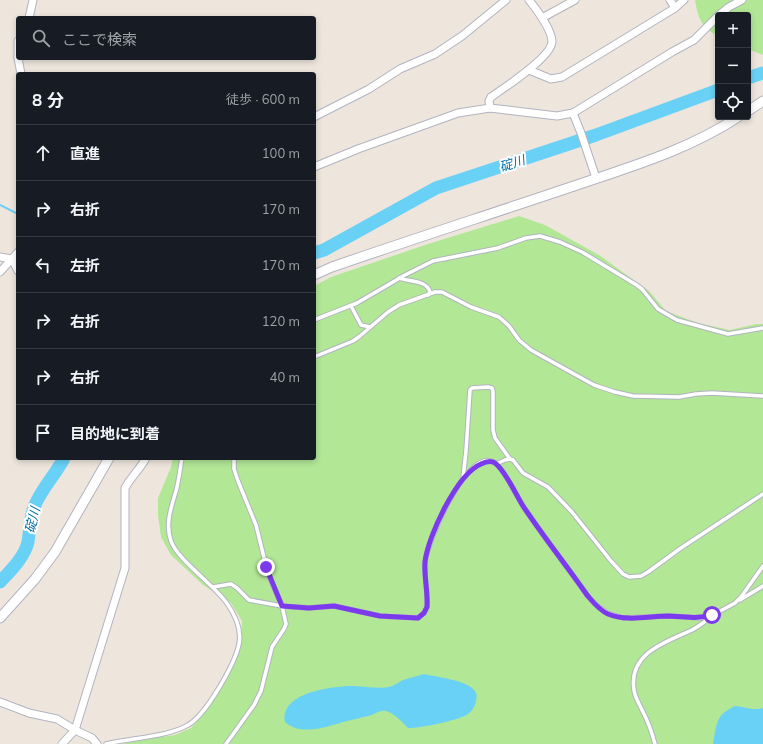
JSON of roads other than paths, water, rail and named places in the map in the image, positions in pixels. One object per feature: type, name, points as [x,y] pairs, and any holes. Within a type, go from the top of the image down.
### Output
[{"type":"street","points":[[30,16],[33,0]]},
{"type":"street","points":[[316,116],[369,89],[400,69],[435,54],[462,36],[506,0]]},
{"type":"street","points":[[490,108],[491,97],[529,70],[551,48],[552,41],[550,33],[542,18],[529,0]]},
{"type":"street","points":[[542,18],[575,0]]},
{"type":"street","points":[[670,0],[676,8]]},
{"type":"street","points":[[529,70],[552,79],[562,76],[676,8],[684,0]]},
{"type":"street","points":[[723,12],[742,0]]},
{"type":"street","points":[[316,165],[458,113],[490,108],[557,116],[573,113],[694,40],[715,20]]},
{"type":"street","points":[[19,60],[21,72]]},
{"type":"street","points":[[751,109],[763,101]]},
{"type":"street","points":[[573,113],[596,178]]},
{"type":"street","points":[[316,274],[352,260],[596,178],[694,142],[733,120]]},
{"type":"street","points":[[0,272],[16,254]]},
{"type":"street","points":[[0,257],[12,259]]},
{"type":"street","points":[[12,259],[16,266]]},
{"type":"street","points":[[0,618],[35,579],[55,552],[108,460]]},
{"type":"street","points":[[62,744],[75,730],[125,568],[125,488],[129,480],[145,460]]},
{"type":"street","points":[[0,702],[29,714],[57,719],[92,738],[97,744]]},
{"type":"lane","points":[[316,319],[351,306],[399,278],[433,261],[498,248],[526,238],[540,236],[560,242],[582,252],[635,284],[642,289],[658,309],[677,320],[728,334],[763,328]]},
{"type":"lane","points":[[399,278],[424,284],[430,292],[427,295]]},
{"type":"lane","points":[[316,356],[353,341],[388,312],[399,305],[435,292],[442,292],[471,307],[500,317],[510,326],[519,340],[531,350],[594,385],[615,392],[633,396],[680,397],[712,393],[763,396]]},
{"type":"lane","points":[[351,306],[361,325],[370,327]]},
{"type":"lane","points":[[463,479],[470,390],[472,388],[488,387],[492,388],[493,391],[493,430],[495,438],[510,459],[517,463],[526,476],[543,483],[552,490],[559,500],[572,512],[611,561],[623,574],[629,577],[641,576],[648,572],[681,548],[763,494]]},
{"type":"lane","points":[[496,464],[510,459]]},
{"type":"lane","points":[[109,744],[175,732],[190,725],[201,713],[223,681],[239,644],[239,626],[226,602],[181,556],[172,543],[168,531],[171,508],[182,460]]},
{"type":"lane","points":[[226,744],[254,705],[261,691],[272,647],[286,624],[282,606],[268,574],[256,525],[234,469],[234,460]]},
{"type":"lane","points":[[213,587],[231,584],[249,600],[282,606],[309,608],[334,606],[380,616],[418,618],[424,613],[427,607],[428,597],[425,562],[431,540],[456,488],[475,466],[485,461],[494,462],[499,467],[523,506],[596,606],[607,613],[623,618],[669,616],[701,618],[712,615]]},
{"type":"lane","points":[[735,603],[763,566]]},
{"type":"lane","points":[[655,744],[649,724],[637,701],[634,690],[635,669],[651,650],[693,629],[712,615],[763,586]]},
{"type":"water","points":[[424,674],[458,681],[470,687],[475,691],[477,698],[473,709],[467,715],[456,719],[414,728],[408,728],[395,716],[386,711],[307,730],[299,729],[285,722],[285,712],[290,704],[298,698],[319,690],[349,686],[380,688],[389,687],[403,680]]},
{"type":"water","points":[[735,706],[753,709],[763,708],[763,744],[713,744],[716,726],[720,717],[728,709]]},
{"type":"waterway","name":"碇川","points":[[751,77],[763,73]]},
{"type":"waterway","name":"碇川","points":[[316,252],[324,250],[436,188],[596,135],[715,91]]},
{"type":"waterway","points":[[0,205],[16,213]]},
{"type":"waterway","name":"碇川","points":[[0,582],[17,564],[26,548],[33,509],[41,493],[63,460]]}]
